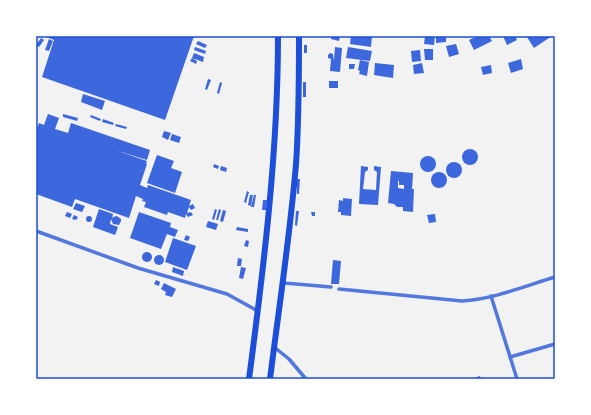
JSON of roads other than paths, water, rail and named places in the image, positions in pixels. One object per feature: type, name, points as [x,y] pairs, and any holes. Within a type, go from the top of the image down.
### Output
[{"type":"highway","points":[[250,379],[273,163],[278,81],[278,36]]},
{"type":"highway","points":[[270,379],[284,283],[296,156],[299,36]]},
{"type":"street","points":[[36,231],[138,268],[228,294],[258,311]]},
{"type":"street","points":[[339,289],[462,301],[475,300],[491,296],[555,277]]},
{"type":"street","points":[[284,283],[331,287]]},
{"type":"street","points":[[491,296],[517,379]]},
{"type":"street","points":[[510,358],[555,344]]},
{"type":"street","points":[[274,347],[289,359],[306,379]]}]
